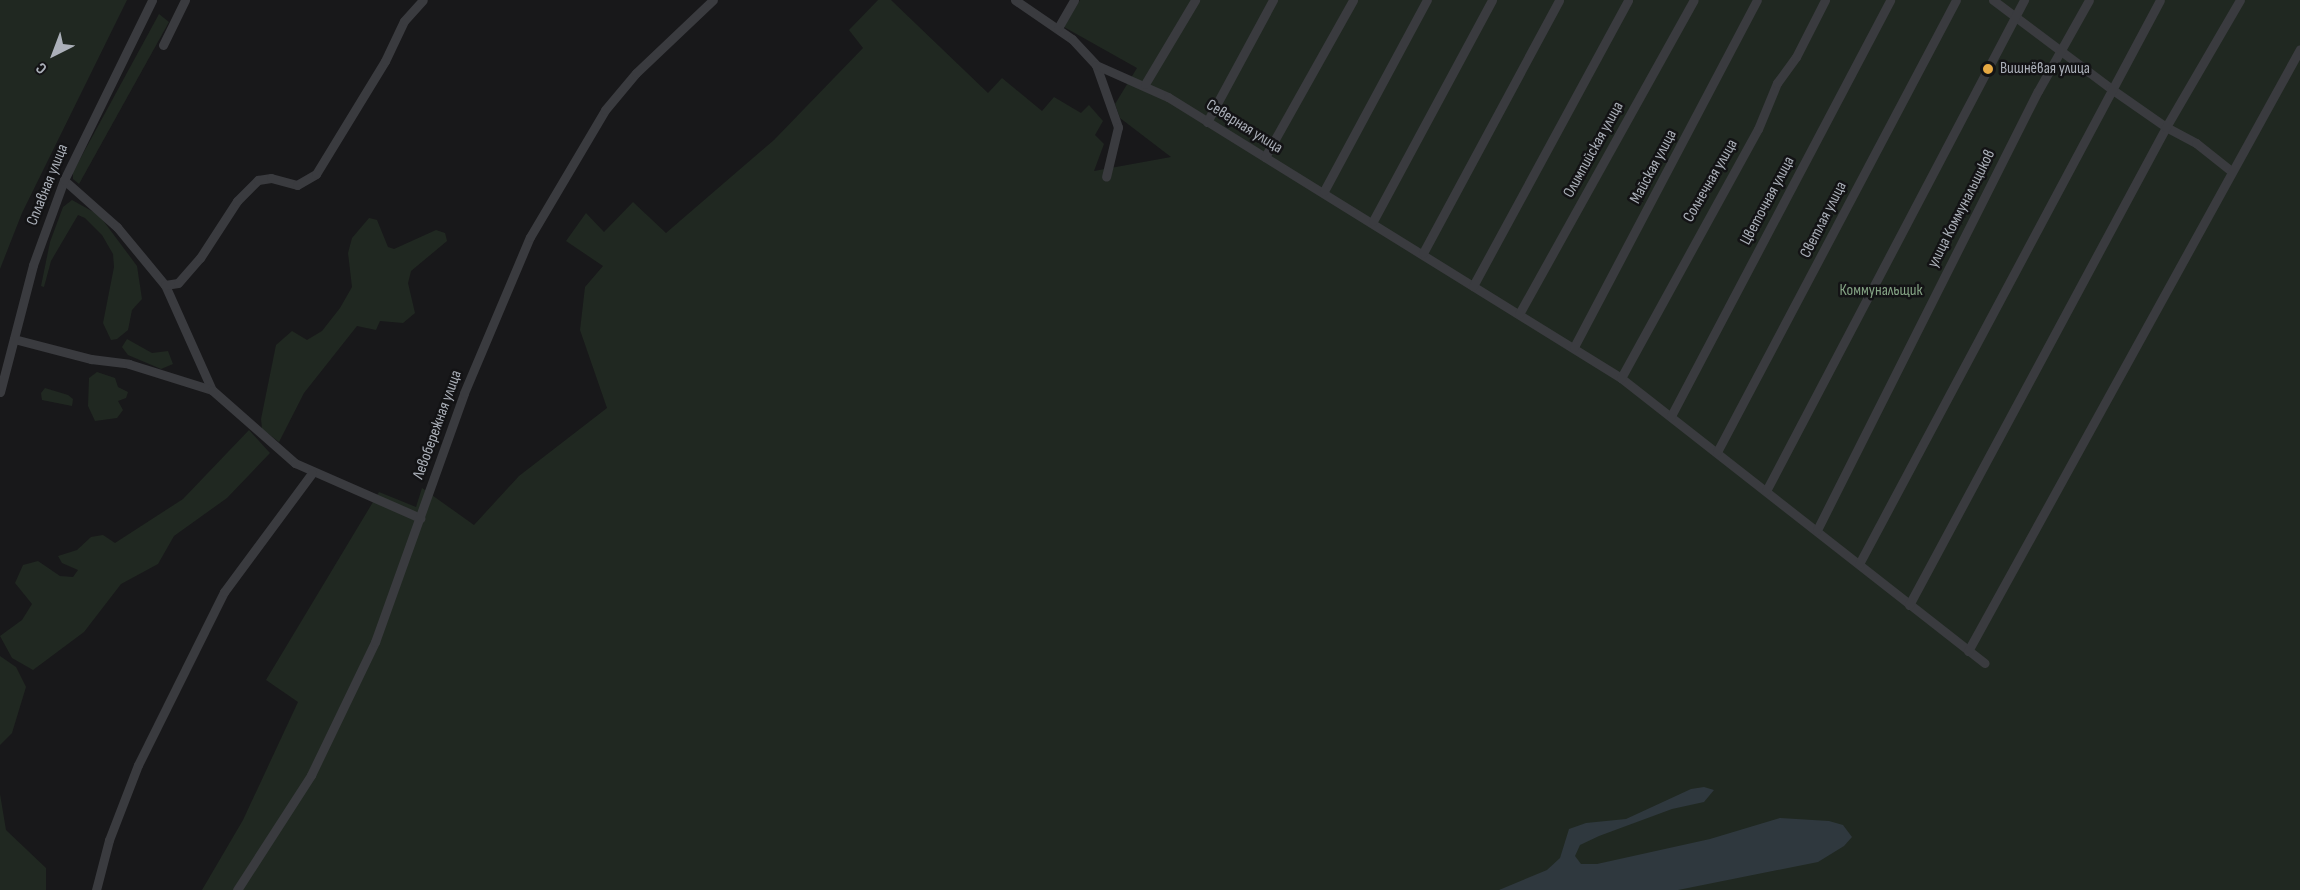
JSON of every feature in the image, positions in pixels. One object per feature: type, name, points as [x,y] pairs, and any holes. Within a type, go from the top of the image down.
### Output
[{"type":"street","name":"Сплавная улица","points":[[0,392],[33,264],[64,180],[152,0]]},
{"type":"street","points":[[163,45],[185,0]]},
{"type":"street","points":[[165,285],[178,283],[237,201],[258,180],[271,178],[302,184],[316,174],[386,61],[404,21],[423,0]]},
{"type":"street","name":"Левобережная улица","points":[[237,890],[311,776],[375,642],[504,296],[565,172],[605,110],[636,73],[713,0]]},
{"type":"street","points":[[1015,0],[1058,28],[1096,65],[1118,127],[1106,177]]},
{"type":"street","points":[[1058,28],[1074,0]]},
{"type":"street","points":[[1145,84],[1194,0]]},
{"type":"street","points":[[1207,122],[1274,0]]},
{"type":"street","points":[[1265,158],[1353,0]]},
{"type":"street","points":[[1324,191],[1427,0]]},
{"type":"street","points":[[1373,221],[1492,0]]},
{"type":"street","points":[[1423,253],[1559,0]]},
{"type":"street","points":[[1473,286],[1628,0]]},
{"type":"street","name":"Олимпийская улица","points":[[1519,314],[1694,0]]},
{"type":"street","name":"Майская улица","points":[[1574,347],[1758,0]]},
{"type":"street","name":"Солнечная улица","points":[[1622,378],[1758,129],[1777,83],[1796,57],[1825,0]]},
{"type":"street","name":"Цветочная улица","points":[[1671,416],[1890,0]]},
{"type":"street","name":"Светлая улица","points":[[1717,452],[1956,0]]},
{"type":"street","points":[[1994,0],[2110,88],[2166,127],[2196,142],[2230,170]]},
{"type":"street","points":[[1766,490],[2024,0]]},
{"type":"street","name":"улица Коммунальщиков","points":[[1817,530],[2059,51],[2089,0]]},
{"type":"street","points":[[1858,564],[2110,88],[2160,0]]},
{"type":"street","points":[[1909,605],[2166,127],[2240,0]]},
{"type":"street","points":[[1968,651],[2230,170],[2300,49]]},
{"type":"street","name":"Северная улица","points":[[1096,65],[1145,84],[1373,221],[1622,378],[1984,663]]},
{"type":"street","points":[[64,180],[117,227],[153,274],[165,285],[212,390],[278,450],[312,473],[420,518]]},
{"type":"street","points":[[14,339],[91,359],[129,364],[212,390]]},
{"type":"street","points":[[96,890],[109,840],[138,765],[208,623],[225,592],[312,473]]},
{"type":"green space","points":[[0,0],[127,0],[22,213],[0,269]]},
{"type":"green space","name":"Коммунальщик","points":[[878,0],[891,0],[988,93],[1002,78],[1042,111],[1054,97],[1081,113],[1089,105],[1103,121],[1095,135],[1104,144],[1094,171],[1171,157],[1120,118],[1115,104],[1137,68],[1064,27],[1080,0],[2300,0],[2300,890],[202,890],[243,820],[298,702],[266,680],[379,492],[416,507],[422,488],[474,525],[519,476],[607,408],[580,330],[585,287],[603,266],[566,241],[586,213],[604,232],[633,202],[666,233],[774,140],[863,48],[849,30]]},
{"type":"green space","points":[[159,14],[169,22],[79,184],[73,179],[73,172]]},
{"type":"green space","points":[[72,200],[99,215],[137,266],[142,299],[132,310],[128,330],[117,339],[111,340],[103,323],[114,267],[113,254],[102,235],[85,218],[78,215],[51,261],[44,287],[41,286],[50,242],[63,207]]},
{"type":"green space","points":[[369,218],[377,220],[388,247],[394,249],[436,230],[445,233],[447,241],[411,271],[408,283],[415,313],[403,323],[380,321],[376,330],[357,326],[304,393],[279,442],[262,429],[261,419],[276,345],[292,331],[307,340],[322,331],[340,308],[352,287],[348,253],[352,238]]},
{"type":"green space","points":[[127,339],[152,353],[168,351],[173,364],[161,369],[128,355],[122,347]]},
{"type":"green space","points":[[97,372],[115,378],[118,387],[128,392],[126,398],[118,401],[123,410],[117,418],[95,421],[88,406],[89,378]]},
{"type":"green space","points":[[45,388],[68,395],[73,399],[72,406],[42,400],[41,393]]},
{"type":"green space","points":[[249,430],[270,453],[227,498],[174,536],[158,564],[121,584],[84,632],[33,670],[12,658],[0,636],[22,620],[32,604],[15,583],[23,565],[38,561],[60,576],[73,577],[78,570],[62,563],[58,556],[77,550],[91,537],[103,535],[115,543],[183,499]]},
{"type":"green space","points":[[0,656],[16,667],[26,687],[12,733],[0,745]]},
{"type":"green space","points":[[0,794],[6,830],[46,868],[46,890],[0,890]]},
{"type":"shaded area","points":[[1704,787],[1714,790],[1704,802],[1672,809],[1599,836],[1580,845],[1575,856],[1581,864],[1597,864],[1710,839],[1780,818],[1829,821],[1843,825],[1852,837],[1844,846],[1818,862],[1678,890],[1499,890],[1547,870],[1560,858],[1569,829],[1586,823],[1626,819],[1691,789]]},
{"type":"place","name":"Вишнёвая улица","points":[[1988,69]]}]
